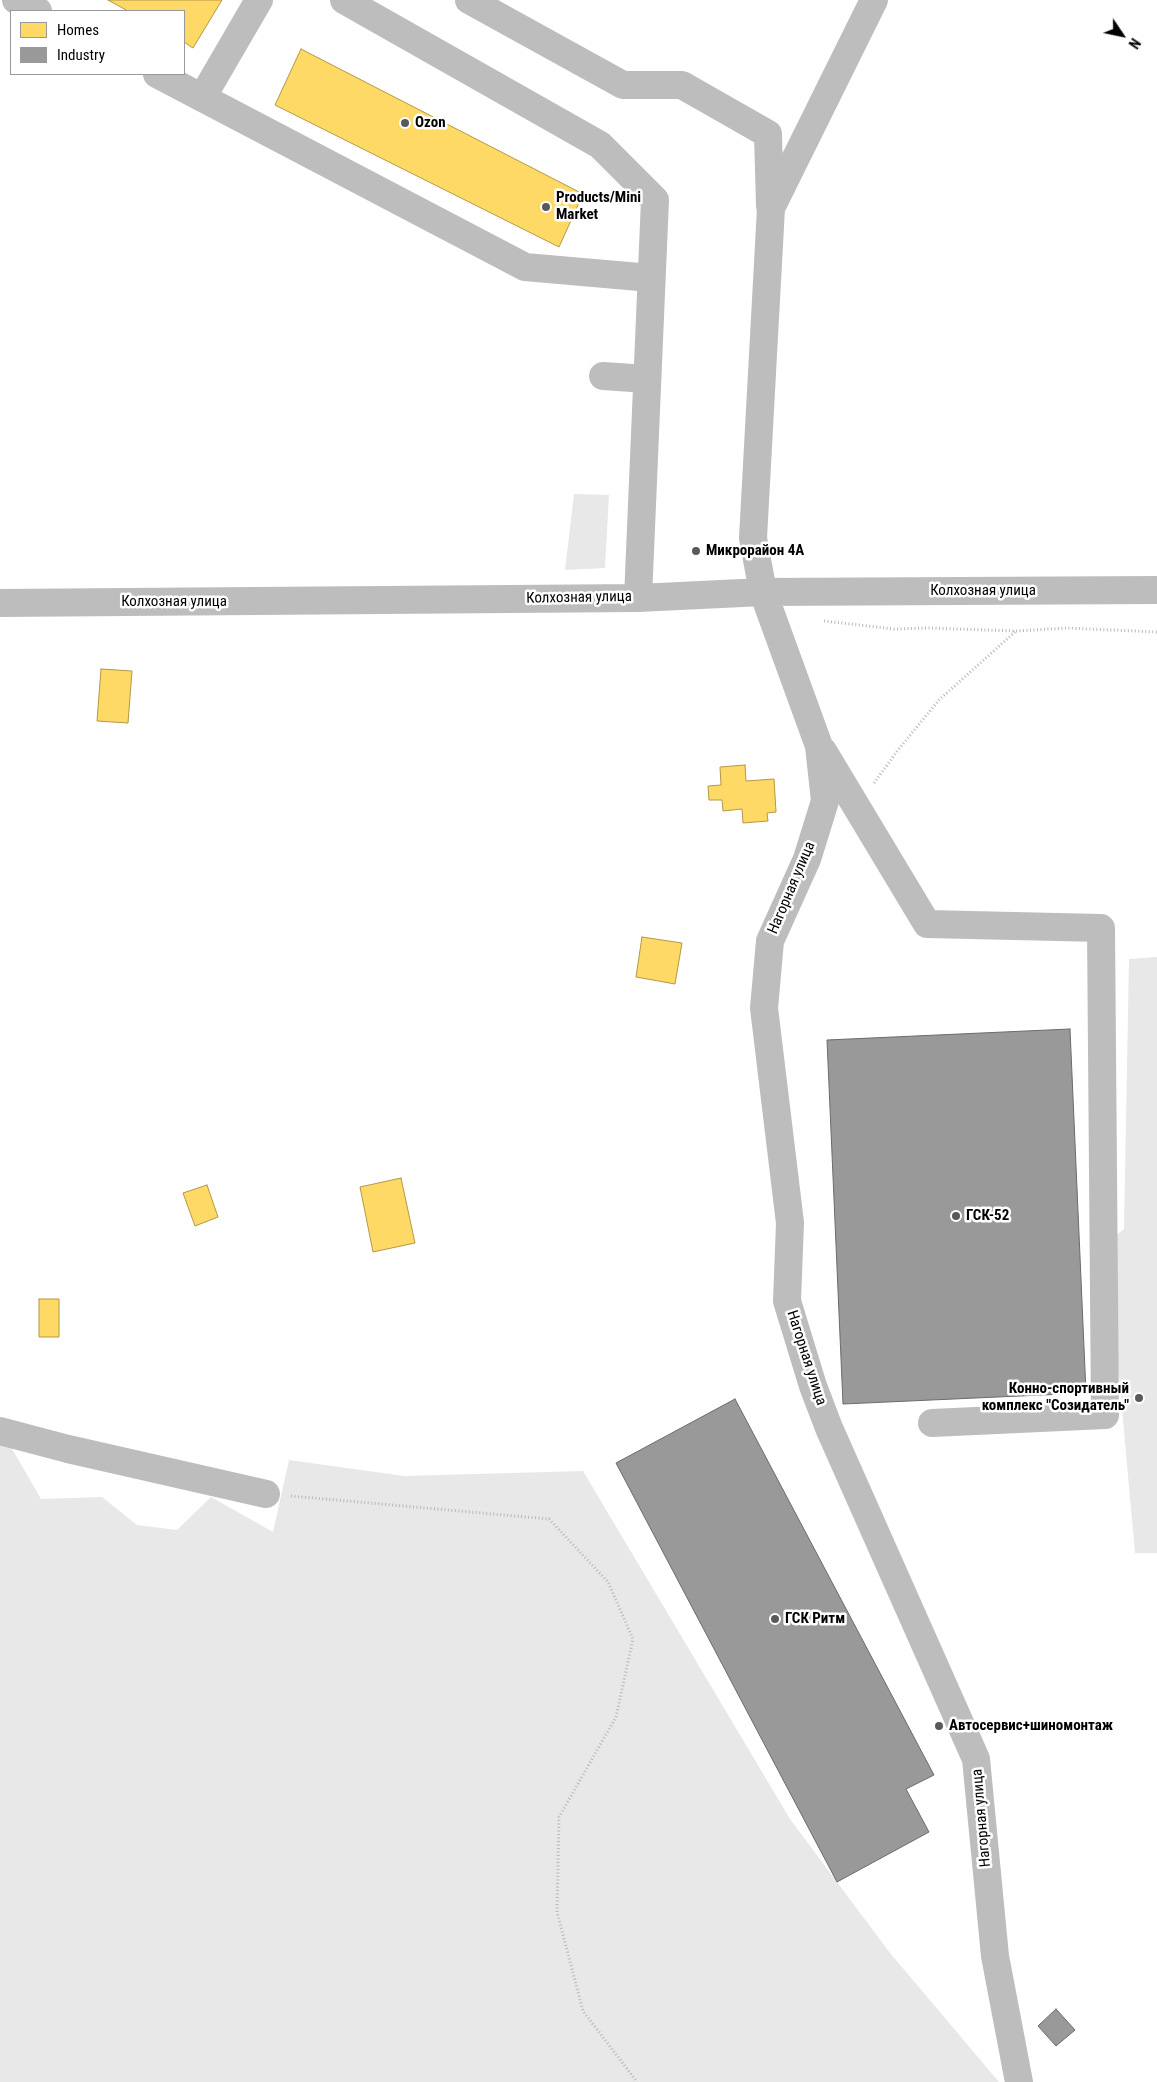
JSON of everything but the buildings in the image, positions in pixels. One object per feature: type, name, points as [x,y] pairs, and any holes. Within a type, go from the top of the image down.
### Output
[{"type":"street","points":[[16,0],[36,10]]},
{"type":"street","points":[[202,98],[259,0]]},
{"type":"street","points":[[344,0],[600,145],[655,200],[638,598]]},
{"type":"street","name":"Нагорная улица","points":[[469,0],[623,85],[682,85],[768,134],[770,208],[753,538],[764,592],[817,742],[825,801],[808,858],[770,940],[764,1008],[790,1223],[787,1301],[813,1386],[829,1428],[976,1759],[994,1956],[1019,2082]]},
{"type":"street","points":[[770,208],[874,0]]},
{"type":"street","points":[[159,75],[525,267],[651,278]]},
{"type":"street","points":[[603,376],[647,379]]},
{"type":"street","name":"Колхозная улица","points":[[0,603],[638,598],[764,592],[1157,590]]},
{"type":"street","points":[[817,742],[927,924],[1101,928],[1105,1415],[932,1423]]},
{"type":"street","points":[[0,1430],[68,1449],[266,1494]]},
{"type":"path","points":[[816,620],[894,629],[1016,630],[1066,628],[1157,632]]},
{"type":"path","points":[[856,806],[938,700],[1016,630]]},
{"type":"path","points":[[266,1494],[548,1519],[608,1582],[633,1639],[616,1717],[559,1817],[557,1912],[583,2011],[637,2082]]},
{"type":"shaded area","points":[[574,494],[609,495],[605,568],[565,570]]},
{"type":"shaded area","name":"Конно-спортивный комплекс \"Созидатель\"","points":[[1157,957],[1157,1553],[1135,1553],[1107,1243],[1124,1229],[1129,959]]},
{"type":"shaded area","points":[[0,1428],[41,1499],[102,1497],[137,1525],[177,1530],[211,1497],[273,1532],[289,1460],[404,1476],[583,1471],[790,1819],[890,1953],[999,2082],[0,2082]]},
{"type":"place","name":"Ozon","points":[[405,123]]},
{"type":"place","name":"Products/Mini Market","points":[[546,207]]},
{"type":"place","name":"Микрорайон 4А","points":[[696,551]]},
{"type":"place","name":"ГСК-52","points":[[956,1216]]},
{"type":"place","name":"Конно-спортивный комплекс \"Созидатель\"","points":[[1139,1398]]},
{"type":"place","name":"ГСК Ритм","points":[[775,1619]]},
{"type":"place","name":"Автосервис+шиномонтаж","points":[[939,1726]]}]
